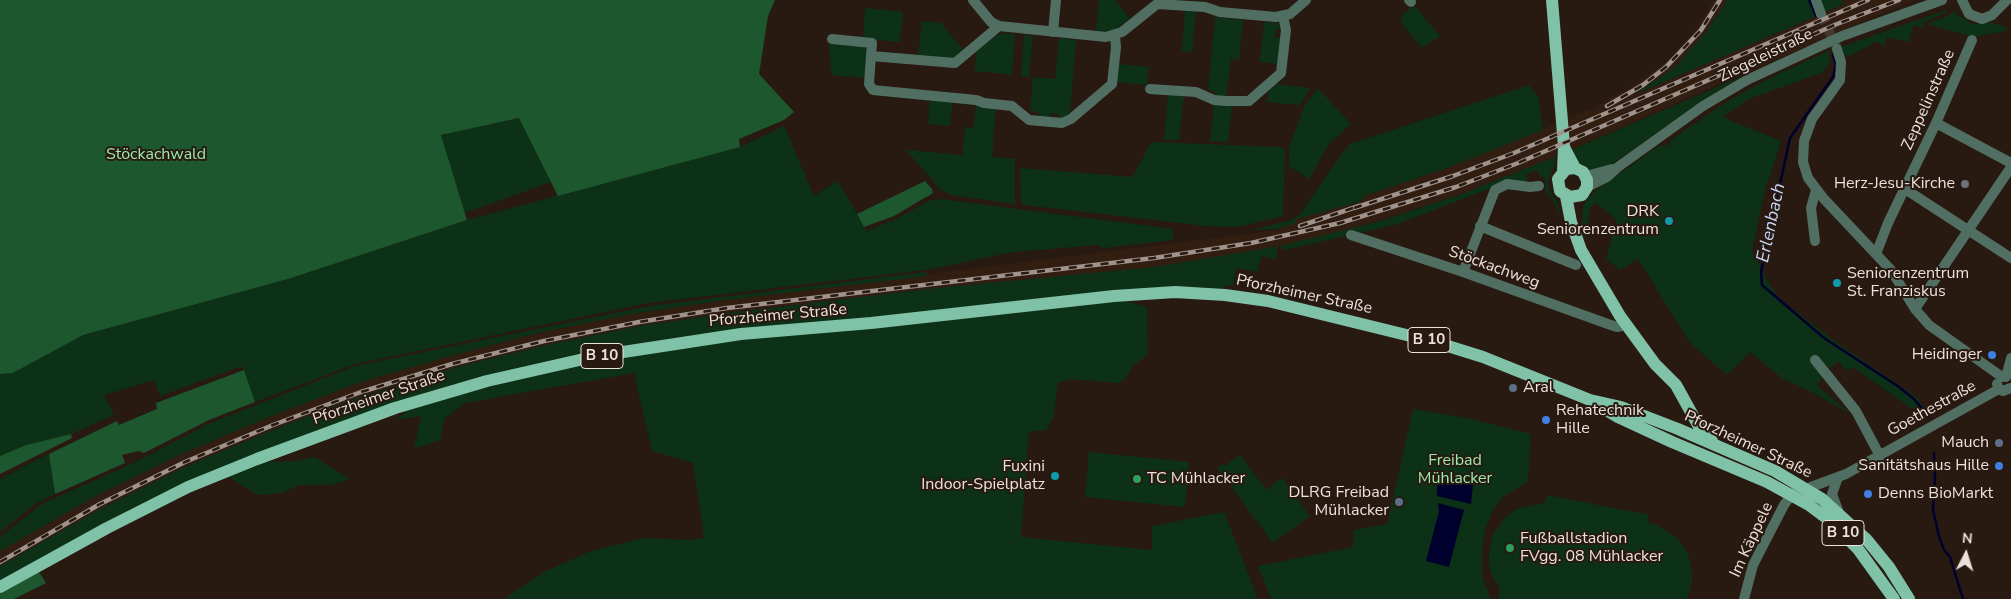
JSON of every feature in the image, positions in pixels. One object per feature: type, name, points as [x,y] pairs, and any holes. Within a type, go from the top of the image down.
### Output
[{"type":"main road","points":[[1552,0],[1564,146],[1569,170],[1586,182],[1572,197]]},
{"type":"main road","points":[[1569,170],[1558,179],[1558,187],[1572,197],[1576,236],[1581,250],[1626,325],[1655,364],[1676,385],[1702,432],[1725,449]]},
{"type":"main road","name":"Pforzheimer Straße","points":[[0,588],[107,528],[188,487],[274,452],[395,408],[463,387],[562,363],[650,347],[741,334],[871,323],[1114,296],[1168,293],[1213,294],[1268,301],[1435,342],[1483,357],[1590,400],[1618,417],[1792,494],[1830,520],[1870,563],[1894,599]]},
{"type":"main road","name":"Pforzheimer Straße","points":[[1590,400],[1621,406],[1678,429],[1775,471],[1806,488],[1839,513],[1876,550],[1909,599]]},
{"type":"main road","points":[[1672,442],[1685,415],[1686,402]]},
{"type":"street","points":[[973,0],[991,22],[999,26],[1106,37],[1115,36],[1156,2],[1205,7],[1222,12],[1283,16],[1290,14],[1306,0]]},
{"type":"street","points":[[1053,32],[1056,0]]},
{"type":"street","points":[[1816,0],[1821,14]]},
{"type":"street","name":"Ziegeleistraße","points":[[1586,182],[1607,177],[1703,106],[1754,76],[1842,36],[1942,0]]},
{"type":"street","points":[[1962,0],[1969,14],[1982,18],[1992,15],[2007,0]]},
{"type":"street","points":[[1150,89],[1196,92],[1220,101],[1249,101],[1281,73],[1286,30],[1283,16]]},
{"type":"street","points":[[871,56],[955,63],[999,26]]},
{"type":"street","points":[[832,39],[872,43],[868,84],[873,90],[976,100],[984,103],[1012,106],[1029,120],[1059,123],[1071,119],[1112,84],[1116,46],[1115,36]]},
{"type":"street","name":"Zeppelinstraße","points":[[1876,254],[1888,223],[1936,123],[1972,40]]},
{"type":"street","points":[[1837,49],[1841,62],[1840,80],[1812,119],[1804,141],[1803,162],[1808,178],[1816,190],[1891,270],[1915,309],[1934,329],[2007,378]]},
{"type":"street","points":[[1915,309],[1969,231],[2011,165],[1936,123]]},
{"type":"street","points":[[1463,272],[1495,190],[1507,184],[1530,187],[1539,186]]},
{"type":"street","points":[[1905,189],[2011,258]]},
{"type":"street","points":[[1815,241],[1811,208],[1816,190]]},
{"type":"street","points":[[1480,226],[1576,265]]},
{"type":"street","name":"Stöckachweg","points":[[1351,235],[1463,272],[1617,327],[1626,325]]},
{"type":"street","points":[[2007,378],[2011,358]]},
{"type":"street","name":"Goethestraße","points":[[1815,360],[1856,411],[1880,456]]},
{"type":"street","points":[[2006,391],[1998,382],[2007,378]]},
{"type":"street","name":"Goethestraße","points":[[1792,494],[1838,477],[2006,391]]},
{"type":"street","points":[[1838,477],[1832,494],[1839,513]]},
{"type":"street","name":"Im Käppele","points":[[1744,599],[1754,565],[1784,504],[1792,494]]},
{"type":"shaded area","points":[[1714,0],[1727,0],[1707,31],[1674,68],[1638,93],[1844,5],[1842,0],[1916,0],[1840,31],[1522,171],[1459,195],[1342,232],[1252,252],[1155,267],[945,287],[728,313],[640,326],[545,345],[453,368],[362,396],[275,429],[187,466],[0,566],[0,551],[96,496],[181,454],[269,417],[358,383],[450,356],[542,332],[637,313],[1277,230],[1277,228],[1296,223],[1296,219],[1352,204],[1363,200],[1364,196],[1450,167],[1593,108],[1640,81],[1669,60],[1691,36]]},
{"type":"green space","name":"Stöckachwald","points":[[0,0],[775,0],[768,16],[759,74],[794,112],[784,120],[739,139],[740,147],[558,196],[519,118],[441,135],[467,220],[288,279],[83,335],[13,373],[0,374]]},
{"type":"green space","points":[[1099,0],[1115,0],[1130,18],[1116,29],[1108,32],[1096,31]]},
{"type":"green space","points":[[1727,0],[1842,0],[1844,4],[1634,95],[1674,68],[1707,31]]},
{"type":"green space","points":[[1414,5],[1440,36],[1422,48],[1401,23],[1402,15]]},
{"type":"green space","points":[[865,8],[903,12],[900,42],[863,39]]},
{"type":"green space","points":[[1185,10],[1196,11],[1192,52],[1182,51]]},
{"type":"green space","points":[[1943,11],[1947,12],[1922,23],[1923,27],[1932,31],[1914,25],[1908,42],[1887,37],[1885,45],[1876,42],[1849,56],[1842,53],[1838,48]]},
{"type":"green space","points":[[1953,11],[1972,24],[1992,23],[2005,27],[2006,31],[1973,37],[1927,24],[1948,16]]},
{"type":"green space","points":[[1215,17],[1243,20],[1239,60],[1231,59],[1226,98],[1215,97],[1215,91],[1208,90]]},
{"type":"green space","points":[[922,21],[941,23],[965,52],[951,59],[918,56]]},
{"type":"green space","points":[[1264,22],[1277,23],[1282,29],[1276,29],[1275,37],[1282,38],[1279,64],[1260,62]]},
{"type":"green space","points":[[1004,33],[1015,34],[1012,75],[975,71],[976,51],[995,36]]},
{"type":"green space","points":[[1024,35],[1033,36],[1029,77],[1021,76]]},
{"type":"green space","points":[[1059,38],[1076,40],[1070,115],[1058,120],[1059,114],[1050,113],[1049,119],[1038,118],[1039,112],[1030,111],[1033,77],[1055,79]]},
{"type":"green space","points":[[829,42],[869,46],[866,78],[831,75]]},
{"type":"green space","points":[[1829,51],[1830,63],[1823,72],[1749,99],[1722,117],[1781,141],[1764,194],[1752,251],[1777,297],[1840,345],[1917,398],[1925,410],[1920,414],[1854,368],[1845,370],[1839,361],[1828,369],[1817,385],[1850,414],[1810,391],[1783,379],[1750,352],[1727,375],[1690,343],[1638,259],[1620,270],[1606,259],[1617,220],[1596,203],[1590,208],[1586,238],[1582,234],[1583,207],[1587,199],[1598,189],[1657,147],[1671,144],[1669,141],[1731,99],[1780,73]]},
{"type":"green space","points":[[1118,64],[1149,67],[1147,85],[1116,82]]},
{"type":"green space","points":[[1745,75],[1700,102],[1611,165],[1591,170],[1575,161],[1571,150]]},
{"type":"green space","points":[[1276,84],[1310,88],[1300,105],[1267,102],[1269,91]]},
{"type":"green space","points":[[1529,85],[1538,96],[1543,130],[1450,167],[1364,196],[1363,200],[1352,204],[1296,219],[1296,223],[1277,229],[1252,230],[1291,220],[1300,214],[1350,144]]},
{"type":"green space","points":[[1318,88],[1351,124],[1329,144],[1309,179],[1289,166],[1289,147],[1304,107]]},
{"type":"green space","points":[[1168,93],[1184,94],[1179,140],[1164,140]]},
{"type":"green space","points":[[930,99],[953,101],[950,126],[928,124]]},
{"type":"green space","points":[[1214,103],[1232,105],[1228,142],[1210,141]]},
{"type":"green space","points":[[976,106],[996,108],[992,157],[1015,159],[1015,204],[951,195],[941,190],[906,150],[962,155],[965,127],[973,128]]},
{"type":"green space","points":[[520,118],[551,182],[465,213],[441,135]]},
{"type":"green space","points":[[784,126],[814,196],[838,181],[867,231],[894,220],[929,201],[940,199],[1173,229],[1173,240],[1103,248],[1099,245],[1013,252],[925,270],[648,303],[355,364],[255,402],[242,366],[160,396],[154,380],[104,395],[114,415],[71,434],[26,445],[0,456],[0,374],[13,373],[83,335],[288,279],[467,220],[740,147]]},
{"type":"green space","points":[[1151,142],[1282,147],[1285,149],[1283,216],[1237,227],[1206,226],[1023,205],[1021,202],[1020,168],[1133,177]]},
{"type":"green space","points":[[1555,157],[1555,163],[1548,182],[1549,190],[1558,204],[1560,213],[1558,213],[1556,206],[1546,191],[1545,177],[1540,177],[1538,170],[1526,174],[1528,183],[1506,182],[1398,224],[1284,250],[1280,246],[1380,221],[1459,195]]},
{"type":"green space","points":[[925,181],[933,193],[894,216],[864,227],[857,214]]},
{"type":"green space","points":[[1278,246],[1276,259],[1262,256],[1257,272],[1236,268],[1233,285],[1226,285],[1225,288],[1175,287],[687,336],[574,356],[445,387],[318,430],[171,490],[134,507],[0,581],[0,566],[102,508],[187,466],[275,429],[362,396],[453,368],[546,345],[640,326],[728,313],[945,287],[1155,267]]},
{"type":"green space","points":[[926,272],[927,276],[726,300],[637,313],[542,332],[358,383],[269,417],[181,454],[96,496],[0,551],[0,537],[42,504],[142,459],[208,424],[355,366],[650,306]]},
{"type":"green space","points":[[1123,300],[1147,307],[1148,355],[1133,365],[1120,383],[1070,379],[1058,383],[1054,415],[1046,430],[1029,432],[1021,537],[1152,550],[1152,526],[1224,512],[1258,599],[504,599],[544,572],[591,551],[643,538],[691,540],[704,538],[693,463],[652,451],[634,373],[465,403],[445,418],[440,440],[414,449],[421,416],[396,420],[411,408],[448,397],[578,365],[687,346]]},
{"type":"green space","points":[[244,370],[255,402],[209,420],[144,453],[138,451],[122,455],[125,463],[55,494],[49,454],[117,421],[119,425],[157,409],[156,403]]},
{"type":"green space","name":"Freibad Mühlacker","points":[[1413,409],[1467,418],[1531,434],[1528,482],[1504,496],[1492,512],[1485,530],[1482,548],[1482,577],[1491,599],[1271,599],[1258,566],[1353,547],[1354,530],[1387,524]]},
{"type":"green space","points":[[71,434],[72,438],[0,474],[0,456],[26,445]]},
{"type":"green space","name":"TC Mühlacker","points":[[1089,452],[1189,462],[1185,507],[1085,497]]},
{"type":"green space","points":[[49,454],[55,494],[36,503],[0,532],[0,479]]},
{"type":"green space","name":"TC Mühlacker","points":[[1240,455],[1266,490],[1282,478],[1310,516],[1273,543],[1217,468],[1223,464],[1225,466]]},
{"type":"green space","points":[[314,457],[350,479],[331,485],[299,485],[282,493],[258,495],[228,475],[265,462],[294,461]]},
{"type":"green space","points":[[1547,495],[1649,515],[1648,523],[1657,525],[1677,538],[1688,553],[1692,582],[1687,599],[1498,599],[1500,589],[1491,573],[1489,562],[1493,534],[1507,516],[1516,509],[1544,503]]},
{"type":"green space","points":[[39,572],[46,583],[14,599],[0,599],[0,593]]},
{"type":"water","points":[[1437,480],[1468,480],[1473,484],[1471,504],[1437,496]]},
{"type":"water","points":[[1438,503],[1464,510],[1449,567],[1426,561],[1439,511]]},
{"type":"waterway","name":"Erlenbach","points":[[1809,0],[1816,16]]},
{"type":"waterway","name":"Erlenbach","points":[[1833,54],[1836,65],[1833,77],[1790,138],[1761,272],[1762,285],[1824,338],[1899,387],[1914,399],[1929,417]]},
{"type":"waterway","name":"Erlenbach","points":[[1934,453],[1933,510],[1939,536],[1944,550],[1950,557],[1963,599]]},
{"type":"tunnel","points":[[1821,14],[1837,48]]},
{"type":"railway","points":[[1607,106],[1643,85],[1666,67],[1701,30],[1720,0]]},
{"type":"railway","points":[[1354,208],[1453,176],[1514,153],[1868,0]]},
{"type":"railway","points":[[0,562],[100,504],[185,462],[273,425],[361,392],[452,364],[544,341],[639,322],[727,308],[1154,258],[1251,243],[1340,223],[1456,187],[1518,163],[1837,24],[1899,0]]},
{"type":"railway","points":[[1300,226],[1359,206]]},
{"type":"place","name":"Herz-Jesu-Kirche","points":[[1965,184]]},
{"type":"place","name":"DRK Seniorenzentrum","points":[[1669,221]]},
{"type":"place","name":"Seniorenzentrum St. Franziskus","points":[[1837,283]]},
{"type":"place","name":"Heidinger","points":[[1992,355]]},
{"type":"place","name":"Aral","points":[[1513,388]]},
{"type":"place","name":"Rehatechnik Hille","points":[[1546,420]]},
{"type":"place","name":"Mauch","points":[[1999,443]]},
{"type":"place","name":"Sanitätshaus Hille","points":[[1999,466]]},
{"type":"place","name":"Fuxini Indoor-Spielplatz","points":[[1055,476]]},
{"type":"place","name":"TC Mühlacker","points":[[1137,479]]},
{"type":"place","name":"Denns BioMarkt","points":[[1868,494]]},
{"type":"place","name":"DLRG Freibad Mühlacker","points":[[1399,502]]},
{"type":"place","name":"Fußballstadion FVgg. 08 Mühlacker","points":[[1510,548]]}]
